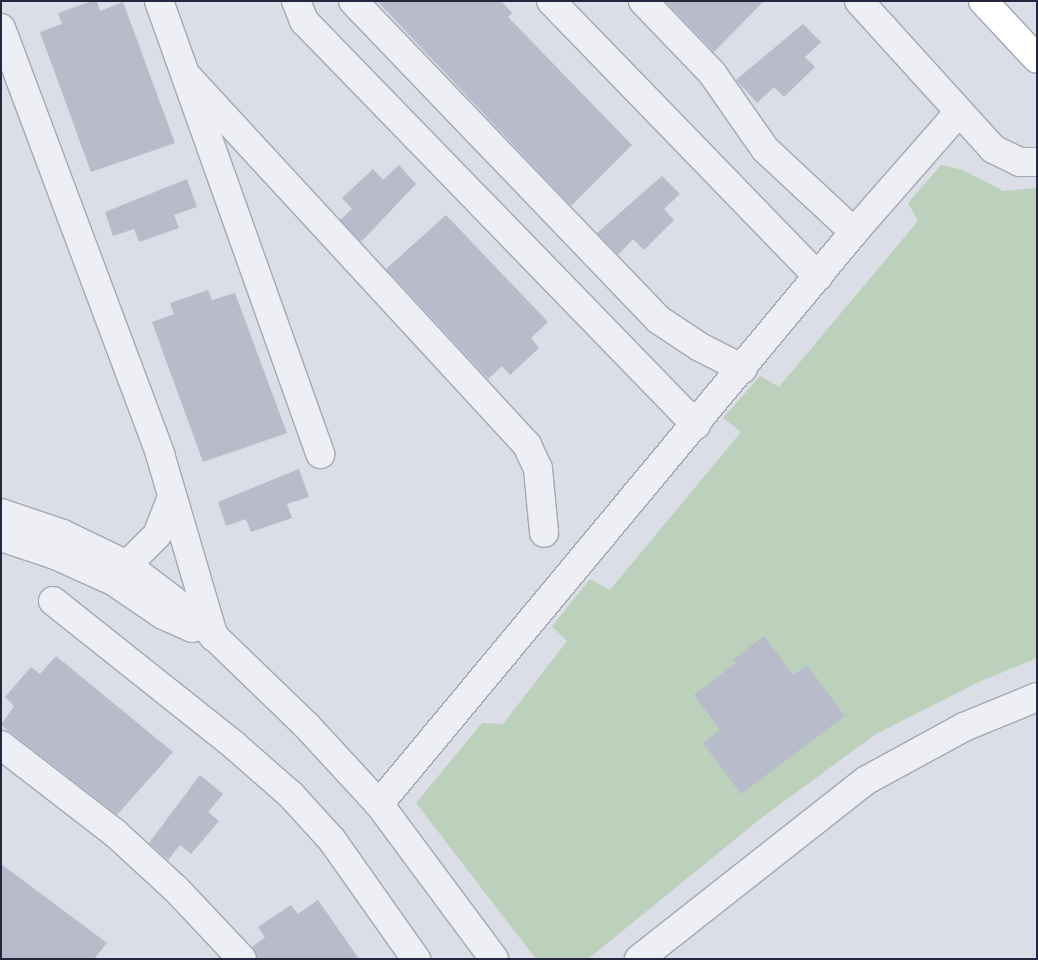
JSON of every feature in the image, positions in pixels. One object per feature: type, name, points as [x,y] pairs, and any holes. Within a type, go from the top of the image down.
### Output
[{"type":"main road","points":[[983,1],[1037,58]]},
{"type":"street","points":[[158,1],[320,454]]},
{"type":"street","points":[[296,1],[304,21],[696,426]]},
{"type":"street","points":[[353,1],[660,320],[700,347],[743,369]]},
{"type":"street","points":[[551,1],[818,277]]},
{"type":"street","points":[[643,1],[712,73],[765,149],[854,232]]},
{"type":"street","points":[[859,1],[993,149],[1006,158],[1037,162]]},
{"type":"street","points":[[1,28],[160,454],[214,637]]},
{"type":"street","points":[[185,74],[527,445],[538,469],[544,533]]},
{"type":"street","points":[[379,804],[696,426],[854,232],[959,112]]},
{"type":"street","points":[[128,565],[157,535],[172,497]]},
{"type":"street","points":[[1,514],[64,534],[128,565],[183,607],[307,726],[379,804],[494,959]]},
{"type":"street","points":[[1,537],[55,555],[113,581],[163,616],[214,637]]},
{"type":"street","points":[[53,601],[235,746],[298,802],[332,840],[416,959]]},
{"type":"street","points":[[639,959],[866,781],[964,727],[1037,697]]},
{"type":"street","points":[[1,745],[115,833],[176,889],[242,959]]},
{"type":"green space","points":[[941,165],[963,170],[1003,191],[1037,188],[1037,658],[979,682],[876,734],[760,819],[588,959],[536,959],[416,803],[482,723],[503,724],[567,641],[552,626],[590,579],[610,590],[741,432],[723,418],[760,376],[779,387],[918,221],[908,203]]},
{"type":"building","points":[[97,1],[100,11],[123,2],[175,143],[91,172],[40,32],[62,24],[58,13]]},
{"type":"building","points":[[377,1],[501,1],[512,13],[508,17],[632,145],[571,206]]},
{"type":"building","points":[[665,1],[764,1],[714,52]]},
{"type":"building","points":[[803,24],[821,42],[805,57],[815,67],[784,97],[774,87],[757,103],[736,80]]},
{"type":"building","points":[[399,165],[416,184],[361,242],[340,220],[352,209],[342,198],[373,169],[383,180]]},
{"type":"building","points":[[662,176],[680,194],[664,209],[674,220],[644,250],[633,239],[618,255],[597,233]]},
{"type":"building","points":[[187,179],[197,207],[174,215],[179,228],[139,242],[134,229],[113,236],[105,212]]},
{"type":"building","points":[[446,215],[548,322],[531,338],[539,348],[510,375],[502,366],[488,379],[386,269]]},
{"type":"building","points":[[208,290],[212,300],[235,293],[287,433],[203,462],[152,322],[174,314],[170,303]]},
{"type":"building","points":[[299,469],[309,497],[287,504],[292,518],[251,532],[246,519],[226,526],[218,502]]},
{"type":"building","points":[[764,636],[793,675],[807,665],[845,716],[741,794],[703,743],[720,730],[694,695],[736,663],[733,660]]},
{"type":"building","points":[[56,656],[173,752],[117,815],[1,725],[14,706],[5,697],[31,667],[40,674]]},
{"type":"building","points":[[200,775],[223,794],[208,812],[219,821],[191,854],[180,845],[168,860],[149,843]]},
{"type":"building","points":[[1,864],[107,943],[94,959],[1,959]]},
{"type":"building","points":[[318,900],[359,959],[257,959],[252,947],[265,937],[258,927],[291,905],[298,914]]}]
